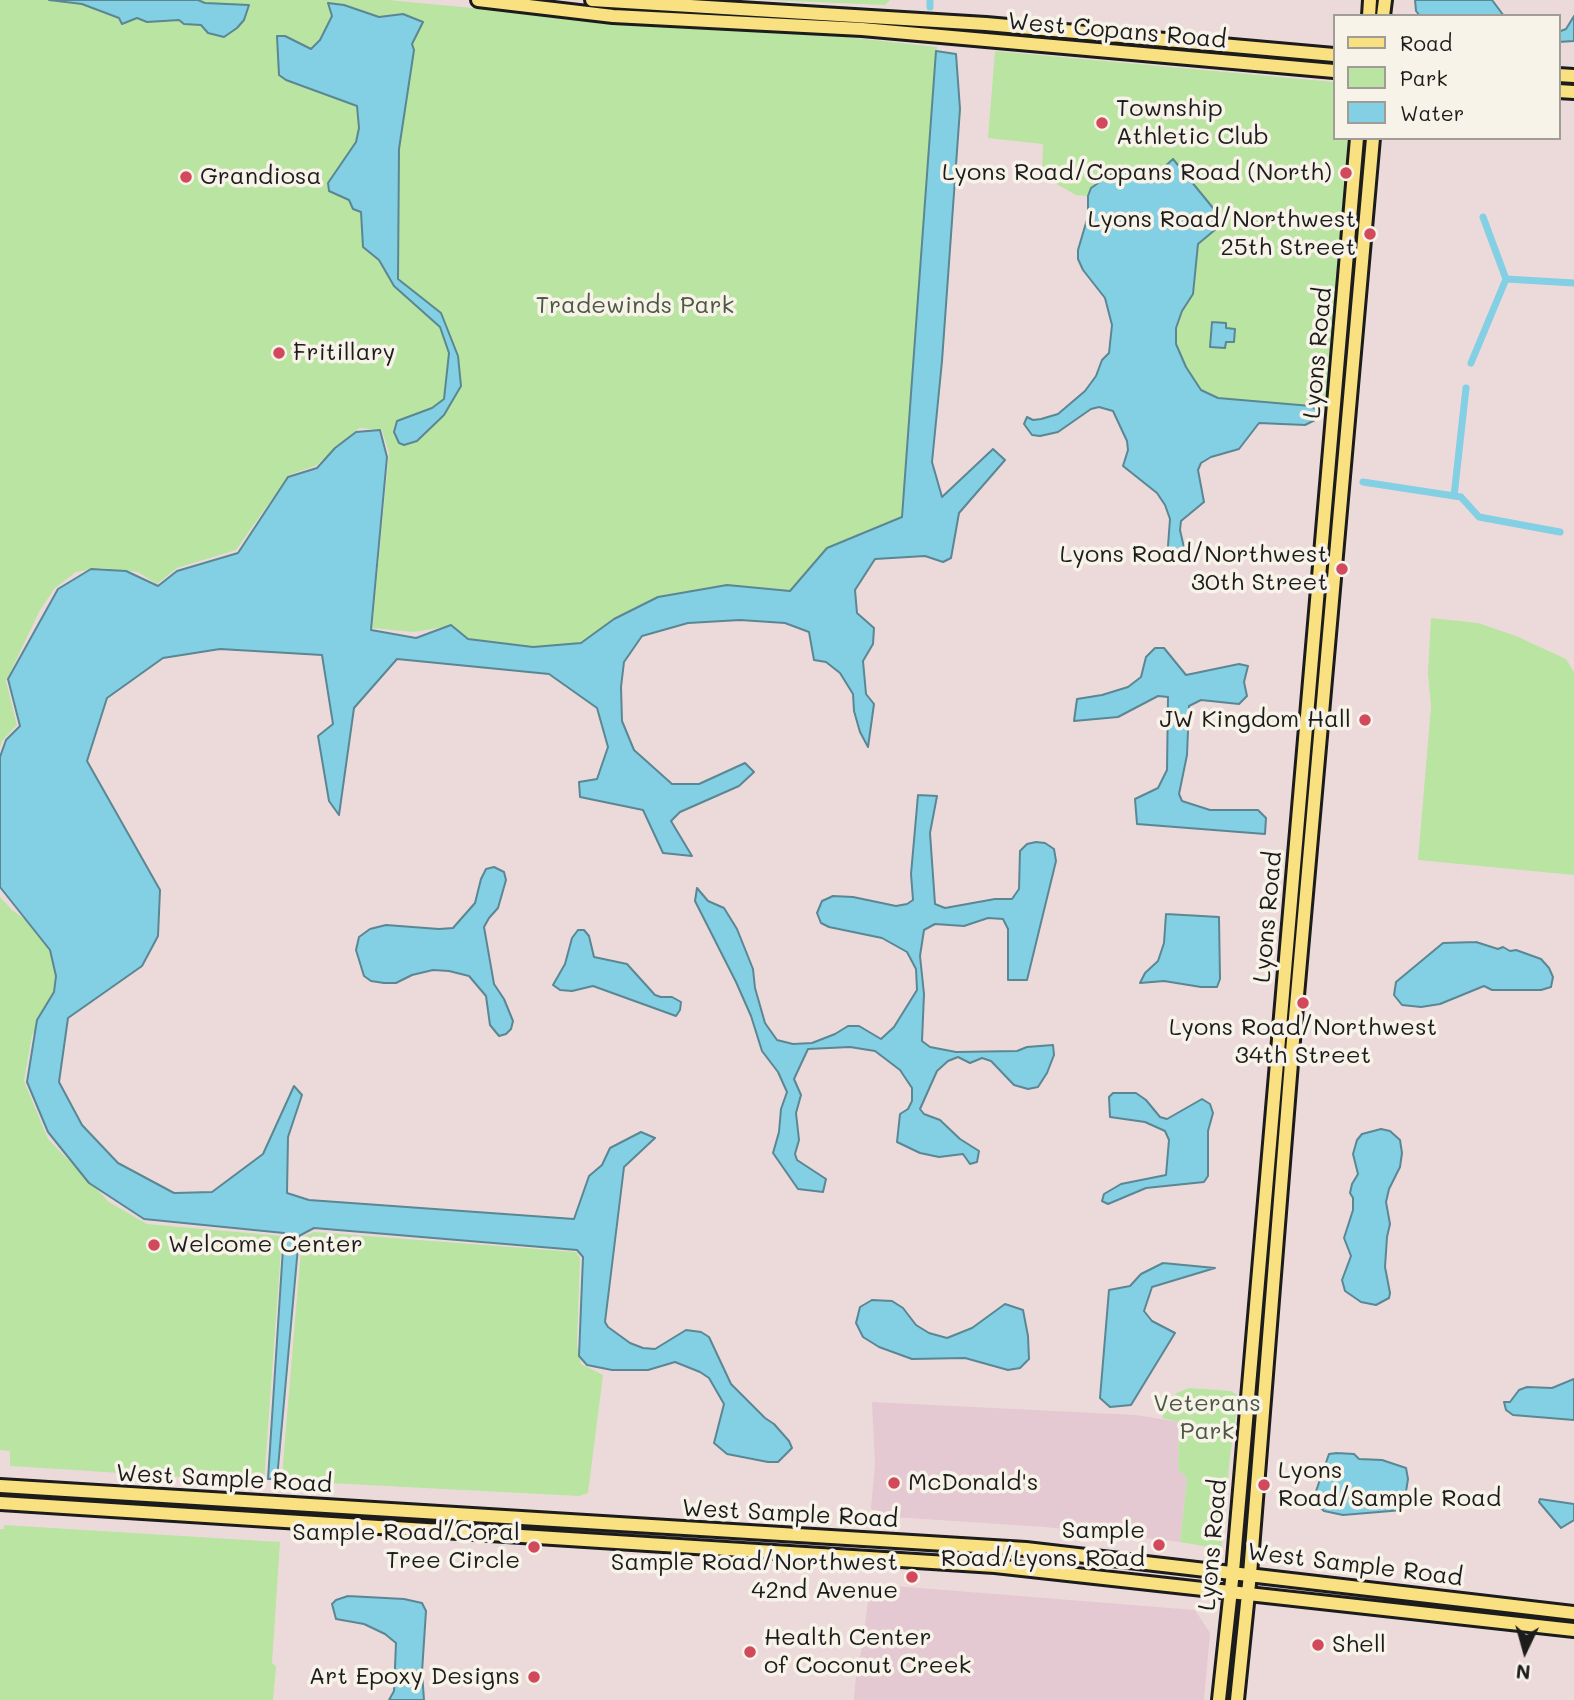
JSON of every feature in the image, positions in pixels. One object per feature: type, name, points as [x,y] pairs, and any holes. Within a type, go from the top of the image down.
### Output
[{"type":"main road","name":"West Copans Road","points":[[478,0],[613,16],[862,29],[1332,71]]},
{"type":"main road","name":"West Copans Road","points":[[592,0],[975,23],[1332,55]]},
{"type":"main road","name":"Lyons Road","points":[[1219,1700],[1233,1571],[1357,140]]},
{"type":"main road","name":"Lyons Road","points":[[1237,1700],[1373,140]]},
{"type":"main road","name":"West Sample Road","points":[[0,1486],[1026,1549],[1233,1571],[1574,1613]]},
{"type":"main road","name":"West Sample Road","points":[[0,1503],[995,1566],[1574,1630]]},
{"type":"shaded area","points":[[872,1402],[1136,1415],[1179,1422],[1178,1469],[1187,1478],[1180,1542],[1045,1527],[877,1516],[871,1508],[875,1464]]},
{"type":"shaded area","points":[[870,1584],[1195,1610],[1210,1633],[1204,1700],[854,1700]]},
{"type":"green space","name":"Tradewinds Park","points":[[0,0],[388,0],[570,17],[846,37],[937,47],[902,517],[811,567],[790,591],[727,585],[614,619],[581,643],[533,647],[468,639],[451,626],[413,632],[372,628],[389,453],[382,430],[359,428],[315,466],[289,475],[236,550],[177,568],[157,584],[138,572],[102,568],[76,572],[55,588],[40,610],[6,681],[17,725],[2,741],[0,748]]},
{"type":"green space","points":[[767,0],[890,0],[885,5]]},
{"type":"green space","points":[[995,51],[1332,82],[1332,140],[1348,140],[1326,409],[1218,398],[1201,390],[1186,367],[1176,344],[1176,329],[1182,311],[1193,294],[1198,244],[1222,224],[1173,160],[1162,169],[1125,171],[1091,188],[1088,196],[1076,195],[1042,176],[1043,144],[988,138]]},
{"type":"green space","points":[[1431,618],[1478,623],[1516,636],[1566,659],[1574,672],[1574,875],[1418,860],[1431,707],[1428,673]]},
{"type":"green space","points":[[0,897],[12,910],[36,927],[50,950],[56,976],[57,990],[49,1011],[32,1035],[24,1081],[48,1139],[109,1202],[147,1224],[282,1236],[264,1482],[10,1466],[10,1451],[0,1450]]},
{"type":"green space","points":[[314,1232],[576,1252],[580,1258],[577,1345],[581,1364],[603,1375],[588,1493],[579,1496],[290,1481],[282,1475],[302,1237]]},
{"type":"green space","name":"Veterans Park","points":[[1189,1388],[1231,1391],[1237,1395],[1238,1400],[1221,1549],[1180,1542],[1187,1478],[1178,1469],[1179,1422],[1162,1418],[1169,1400]]},
{"type":"green space","points":[[4,1525],[280,1542],[272,1663],[276,1666],[273,1700],[0,1700],[0,1529],[4,1529]]},
{"type":"water","points":[[49,0],[198,0],[205,3],[249,5],[244,20],[224,37],[208,33],[201,25],[184,24],[179,20],[147,22],[137,18],[122,24],[119,18],[82,4]]},
{"type":"water","points":[[1415,0],[1492,0],[1502,14],[1418,14]]},
{"type":"water","points":[[328,3],[344,5],[379,17],[403,14],[423,22],[412,44],[414,50],[399,149],[398,279],[441,313],[458,356],[461,386],[444,415],[417,441],[404,445],[399,443],[394,432],[397,421],[432,408],[444,399],[449,353],[440,327],[394,286],[379,260],[363,247],[361,212],[353,209],[349,200],[329,191],[328,183],[356,142],[359,128],[357,106],[279,75],[277,36],[285,36],[311,49],[320,40],[332,16]]},
{"type":"water","points":[[1574,16],[1574,41],[1560,42],[1560,31],[1566,29]]},
{"type":"water","points":[[936,51],[956,54],[960,109],[932,462],[942,497],[993,449],[1005,460],[959,513],[951,558],[943,562],[925,556],[875,559],[855,590],[857,613],[874,628],[873,644],[863,661],[866,694],[874,704],[868,747],[854,711],[853,694],[840,673],[826,662],[814,660],[809,632],[785,623],[740,620],[688,623],[642,636],[624,662],[621,687],[622,721],[634,750],[672,784],[699,784],[745,763],[754,772],[739,786],[680,812],[671,821],[692,856],[663,853],[643,810],[580,797],[579,782],[597,779],[608,747],[597,708],[549,674],[397,659],[354,708],[339,815],[329,801],[318,736],[333,724],[322,655],[220,649],[163,658],[107,698],[87,761],[160,890],[158,936],[142,966],[68,1018],[59,1082],[82,1125],[118,1163],[174,1193],[212,1192],[263,1154],[294,1086],[302,1095],[288,1137],[287,1193],[309,1200],[574,1219],[589,1176],[602,1165],[610,1148],[641,1132],[655,1138],[624,1167],[605,1322],[630,1343],[643,1348],[655,1349],[686,1330],[701,1332],[709,1337],[731,1384],[774,1424],[792,1448],[778,1462],[727,1454],[714,1443],[724,1404],[709,1378],[700,1372],[675,1362],[648,1370],[612,1370],[587,1365],[579,1356],[583,1257],[577,1250],[314,1228],[299,1236],[277,1479],[268,1479],[284,1233],[144,1219],[89,1183],[48,1132],[27,1082],[37,1020],[54,992],[56,976],[50,950],[0,887],[0,757],[6,740],[20,726],[8,679],[58,589],[91,569],[126,571],[158,586],[177,571],[238,553],[288,477],[317,468],[335,448],[356,432],[380,430],[387,457],[371,630],[416,638],[451,625],[468,639],[533,647],[581,643],[614,619],[658,597],[727,585],[790,591],[827,548],[902,517]]},
{"type":"water","points":[[1173,159],[1222,219],[1222,224],[1198,244],[1193,294],[1182,311],[1176,328],[1176,344],[1186,367],[1201,390],[1218,398],[1311,406],[1318,413],[1317,419],[1305,425],[1259,423],[1239,449],[1211,457],[1201,463],[1198,470],[1204,502],[1181,521],[1180,530],[1185,552],[1175,555],[1170,553],[1168,546],[1170,519],[1165,505],[1157,493],[1123,466],[1128,450],[1127,441],[1113,411],[1099,407],[1091,409],[1058,432],[1040,436],[1032,435],[1024,424],[1027,417],[1033,420],[1058,414],[1085,391],[1096,376],[1102,360],[1109,353],[1112,325],[1105,298],[1083,270],[1078,259],[1091,188],[1113,173],[1162,169]]},
{"type":"water","points":[[1212,322],[1226,323],[1226,328],[1235,329],[1234,342],[1226,342],[1225,348],[1210,347]]},
{"type":"water","points":[[1155,648],[1164,648],[1186,675],[1239,664],[1248,666],[1244,682],[1247,696],[1239,704],[1201,700],[1189,706],[1187,755],[1179,794],[1182,801],[1210,810],[1258,810],[1266,818],[1265,834],[1137,824],[1135,799],[1158,788],[1167,770],[1168,697],[1158,696],[1118,717],[1074,721],[1077,699],[1128,687],[1141,677],[1146,657]]},
{"type":"water","points":[[918,795],[937,796],[930,833],[935,904],[945,908],[995,899],[1012,899],[1019,889],[1020,851],[1027,844],[1045,843],[1054,849],[1056,861],[1027,980],[1008,980],[1008,929],[1003,919],[988,918],[964,926],[935,924],[924,930],[920,956],[924,994],[922,1041],[930,1047],[956,1052],[1017,1051],[1027,1047],[1053,1045],[1054,1055],[1038,1087],[1028,1089],[1014,1085],[991,1061],[982,1058],[970,1063],[958,1057],[948,1061],[937,1071],[920,1109],[924,1114],[940,1120],[960,1139],[979,1151],[977,1162],[970,1164],[963,1154],[939,1157],[920,1153],[897,1142],[900,1114],[908,1109],[912,1101],[912,1088],[900,1070],[875,1051],[850,1047],[808,1049],[794,1079],[801,1095],[796,1113],[799,1140],[795,1154],[797,1160],[826,1179],[823,1192],[798,1189],[773,1153],[787,1092],[778,1072],[762,1051],[736,982],[695,901],[697,888],[708,901],[724,908],[737,929],[753,969],[755,988],[765,1023],[777,1040],[793,1044],[812,1043],[848,1026],[859,1026],[881,1039],[894,1027],[917,990],[916,969],[907,952],[882,938],[829,927],[821,923],[817,913],[822,901],[833,896],[853,897],[896,906],[913,900],[911,874]]},
{"type":"water","points":[[494,867],[504,872],[506,880],[498,908],[484,927],[494,984],[513,1021],[506,1034],[499,1036],[490,1025],[486,996],[469,976],[433,970],[412,975],[396,983],[384,983],[371,981],[364,976],[356,950],[359,937],[370,929],[386,925],[453,928],[475,903],[486,869]]},
{"type":"water","points":[[1166,914],[1219,917],[1220,979],[1217,987],[1164,981],[1140,983],[1145,973],[1158,961],[1164,943]]},
{"type":"water","points":[[578,930],[584,930],[589,936],[594,957],[627,964],[655,995],[672,997],[681,1002],[676,1016],[593,986],[572,991],[560,990],[553,985],[565,964],[572,938]]},
{"type":"water","points":[[1476,942],[1498,949],[1503,947],[1510,951],[1516,950],[1541,959],[1553,977],[1551,987],[1541,990],[1492,990],[1484,986],[1440,1004],[1421,1007],[1402,1005],[1394,995],[1396,982],[1443,943]]},
{"type":"water","points":[[1113,1093],[1136,1093],[1146,1100],[1160,1117],[1167,1119],[1202,1099],[1210,1104],[1213,1113],[1208,1131],[1208,1176],[1204,1182],[1146,1188],[1108,1204],[1102,1201],[1104,1194],[1121,1184],[1166,1175],[1169,1140],[1165,1131],[1145,1122],[1110,1117],[1109,1097]]},
{"type":"water","points":[[1381,1129],[1390,1131],[1400,1140],[1402,1153],[1400,1167],[1386,1202],[1390,1224],[1385,1267],[1390,1293],[1389,1298],[1376,1305],[1361,1302],[1345,1291],[1342,1280],[1351,1256],[1344,1238],[1353,1210],[1350,1193],[1358,1174],[1353,1154],[1362,1134]]},
{"type":"water","points":[[1163,1263],[1215,1268],[1152,1287],[1144,1311],[1152,1321],[1175,1333],[1131,1405],[1110,1407],[1100,1398],[1109,1290],[1130,1286],[1141,1274]]},
{"type":"water","points":[[872,1300],[892,1301],[903,1308],[916,1325],[929,1333],[947,1338],[972,1328],[1005,1304],[1023,1310],[1029,1359],[1020,1368],[1008,1370],[965,1358],[912,1359],[879,1347],[863,1337],[856,1323],[860,1307]]},
{"type":"water","points":[[1574,1379],[1574,1420],[1513,1415],[1506,1410],[1504,1402],[1510,1402],[1519,1390],[1527,1387],[1552,1388]]},
{"type":"water","points":[[1329,1454],[1354,1454],[1359,1459],[1382,1460],[1406,1468],[1408,1479],[1403,1510],[1343,1515],[1324,1511],[1316,1504],[1315,1494]]},
{"type":"water","points":[[1540,1499],[1574,1504],[1574,1520],[1561,1528],[1539,1502]]},
{"type":"water","points":[[348,1596],[404,1599],[422,1603],[426,1611],[422,1672],[424,1700],[389,1700],[394,1691],[396,1643],[385,1634],[364,1624],[336,1619],[332,1604]]},
{"type":"waterway","points":[[930,0],[930,7]]},
{"type":"waterway","points":[[1483,217],[1506,279],[1574,283]]},
{"type":"waterway","points":[[1471,363],[1506,279]]},
{"type":"waterway","points":[[1454,496],[1466,388]]},
{"type":"waterway","points":[[1363,482],[1461,497],[1479,517],[1560,532]]},
{"type":"place","name":"Township Athletic Club","points":[[1102,123]]},
{"type":"place","name":"Lyons Road/Copans Road (North)","points":[[1346,173]]},
{"type":"place","name":"Grandiosa","points":[[186,177]]},
{"type":"place","name":"Lyons Road/Northwest 25th Street","points":[[1370,234]]},
{"type":"place","name":"Fritillary","points":[[279,353]]},
{"type":"place","name":"Lyons Road/Northwest 30th Street","points":[[1342,569]]},
{"type":"place","name":"JW Kingdom Hall","points":[[1365,720]]},
{"type":"place","name":"Lyons Road/Northwest 34th Street","points":[[1303,1003]]},
{"type":"place","name":"Welcome Center","points":[[154,1245]]},
{"type":"place","name":"McDonald's","points":[[894,1483]]},
{"type":"place","name":"Lyons Road/Sample Road","points":[[1264,1485]]},
{"type":"place","name":"Sample Road/Lyons Road","points":[[1159,1545]]},
{"type":"place","name":"Sample Road/Coral Tree Circle","points":[[534,1547]]},
{"type":"place","name":"Sample Road/Northwest 42nd Avenue","points":[[912,1577]]},
{"type":"place","name":"Shell","points":[[1318,1645]]},
{"type":"place","name":"Health Center of Coconut Creek","points":[[750,1652]]},
{"type":"place","name":"Art Epoxy Designs","points":[[534,1677]]}]
